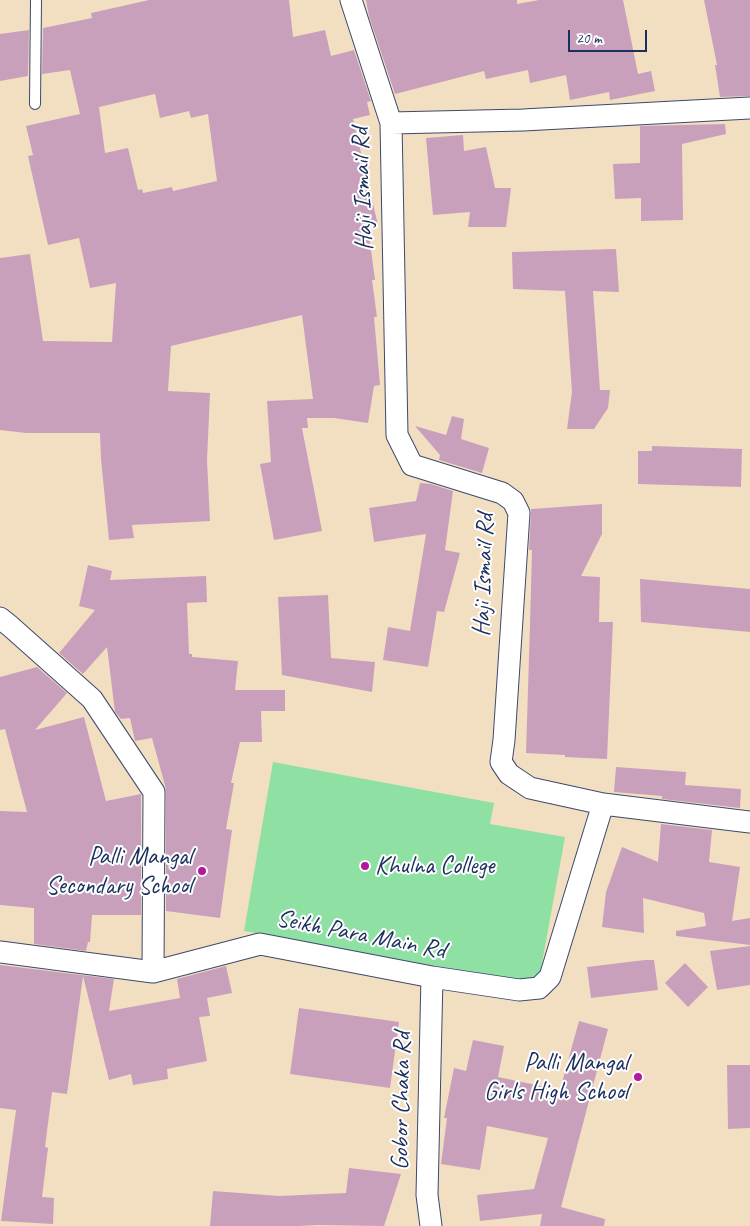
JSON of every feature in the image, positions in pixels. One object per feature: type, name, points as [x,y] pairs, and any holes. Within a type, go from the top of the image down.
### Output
[{"type":"street","name":"Haji Ismail Rd","points":[[351,0],[391,123],[397,435],[412,465],[502,493],[513,501],[519,513],[502,762],[509,774],[530,788],[603,804],[750,822]]},
{"type":"street","points":[[391,123],[523,120],[750,108]]},
{"type":"street","points":[[0,618],[92,699],[154,792],[152,972],[0,952]]},
{"type":"street","name":"Seikh Para Main Rd","points":[[152,972],[260,944],[432,977],[519,990],[539,988],[550,977],[603,804]]},
{"type":"street","name":"Gobor Chaka Rd","points":[[431,1226],[427,1195],[432,977]]},
{"type":"lane","points":[[35,104],[36,0]]},
{"type":"green space","name":"Khulna College","points":[[273,762],[494,803],[490,824],[565,837],[538,985],[244,931]]},
{"type":"building","points":[[149,0],[289,0],[293,37],[325,30],[331,56],[354,50],[371,101],[367,102],[370,115],[353,119],[378,225],[368,227],[375,280],[372,280],[377,317],[374,317],[380,385],[374,386],[368,423],[334,418],[307,418],[308,428],[302,428],[322,531],[274,540],[260,464],[271,462],[267,401],[313,399],[302,315],[171,346],[168,391],[210,393],[207,460],[210,521],[132,525],[134,538],[109,540],[100,433],[26,433],[0,430],[0,258],[30,254],[43,341],[112,342],[116,283],[90,288],[79,238],[48,245],[28,156],[33,155],[26,126],[80,114],[70,70],[42,74],[43,28],[92,18],[91,13]],"holes":[[[155,94],[160,118],[189,111],[191,118],[208,114],[217,181],[173,191],[172,187],[143,193],[142,189],[138,190],[128,148],[105,153],[99,107]]]},
{"type":"building","points":[[366,0],[517,0],[517,4],[539,0],[623,0],[638,74],[651,71],[655,91],[610,100],[609,92],[570,100],[566,75],[530,83],[528,70],[486,79],[484,71],[395,94],[369,16]]},
{"type":"building","points":[[704,0],[750,0],[750,96],[720,97],[715,65],[717,65]]},
{"type":"building","points":[[29,30],[28,76],[0,81],[0,34]]},
{"type":"building","points":[[725,124],[726,134],[682,144],[683,220],[641,221],[641,198],[615,199],[613,164],[640,163],[640,126]]},
{"type":"building","points":[[463,135],[464,151],[486,147],[495,188],[511,188],[506,227],[468,227],[470,212],[433,215],[426,138]]},
{"type":"building","points":[[616,249],[619,292],[593,291],[600,390],[610,390],[608,408],[594,429],[567,429],[572,392],[565,291],[513,289],[512,252]]},
{"type":"building","points":[[452,416],[464,419],[461,439],[489,448],[482,473],[439,460],[440,455],[415,426],[446,435]]},
{"type":"building","points":[[652,446],[742,449],[741,487],[638,484],[638,451],[652,451]]},
{"type":"building","points":[[420,483],[431,484],[453,491],[445,550],[460,553],[444,612],[437,611],[428,667],[383,660],[388,627],[410,631],[426,534],[374,542],[369,508],[416,501]]},
{"type":"building","points":[[602,504],[602,534],[581,576],[600,577],[599,622],[613,622],[607,759],[526,753],[532,550],[529,550],[531,509]]},
{"type":"building","points":[[88,565],[112,571],[110,580],[206,576],[207,602],[187,603],[189,654],[192,654],[192,657],[238,661],[235,690],[285,690],[285,711],[261,711],[262,742],[240,742],[231,783],[234,783],[226,829],[232,830],[220,918],[166,911],[166,789],[152,738],[135,741],[130,718],[121,719],[115,712],[107,647],[83,674],[59,653],[95,610],[79,606]]},
{"type":"building","points":[[640,579],[750,589],[750,632],[641,622]]},
{"type":"building","points":[[328,595],[331,658],[375,662],[372,692],[282,675],[278,597]]},
{"type":"building","points":[[37,667],[67,693],[35,730],[84,717],[106,801],[141,794],[141,915],[92,915],[90,942],[88,942],[86,951],[34,944],[34,908],[0,905],[0,811],[27,812],[5,729],[0,730],[0,677]]},
{"type":"building","points":[[616,767],[686,772],[685,785],[741,789],[740,808],[662,799],[662,796],[614,792]]},
{"type":"building","points":[[661,824],[712,830],[709,862],[740,867],[732,921],[750,918],[750,945],[676,936],[676,931],[706,926],[704,913],[643,898],[644,933],[602,927],[606,892],[622,847],[658,862]]},
{"type":"building","points":[[750,946],[750,985],[717,990],[710,951]]},
{"type":"building","points":[[654,960],[658,990],[591,998],[587,967]]},
{"type":"building","points":[[685,963],[708,987],[688,1007],[665,983]]},
{"type":"building","points":[[0,965],[114,979],[109,1011],[180,998],[177,979],[226,966],[232,993],[207,998],[210,1016],[199,1017],[207,1061],[167,1069],[168,1079],[133,1085],[131,1074],[109,1080],[83,976],[67,1094],[52,1092],[45,1147],[48,1148],[42,1197],[54,1198],[53,1224],[1,1221],[16,1110],[0,1108]]},
{"type":"building","points":[[299,1008],[399,1022],[390,1088],[290,1074]]},
{"type":"building","points":[[579,1021],[608,1029],[561,1207],[605,1219],[604,1226],[540,1226],[542,1214],[480,1221],[477,1195],[534,1189],[548,1138],[487,1126],[480,1170],[441,1164],[447,1118],[444,1118],[454,1068],[466,1071],[473,1040],[504,1046],[498,1077],[560,1090]]},
{"type":"building","points":[[727,1065],[750,1065],[750,1128],[728,1129]]},
{"type":"building","points":[[349,1168],[401,1174],[384,1226],[210,1226],[213,1191],[279,1196],[346,1193]]},
{"type":"place","name":"Khulna College","points":[[365,866]]},
{"type":"place","name":"Palli Mangal Secondary School","points":[[202,871]]},
{"type":"place","name":"Palli Mangal Girls High School","points":[[638,1077]]}]
